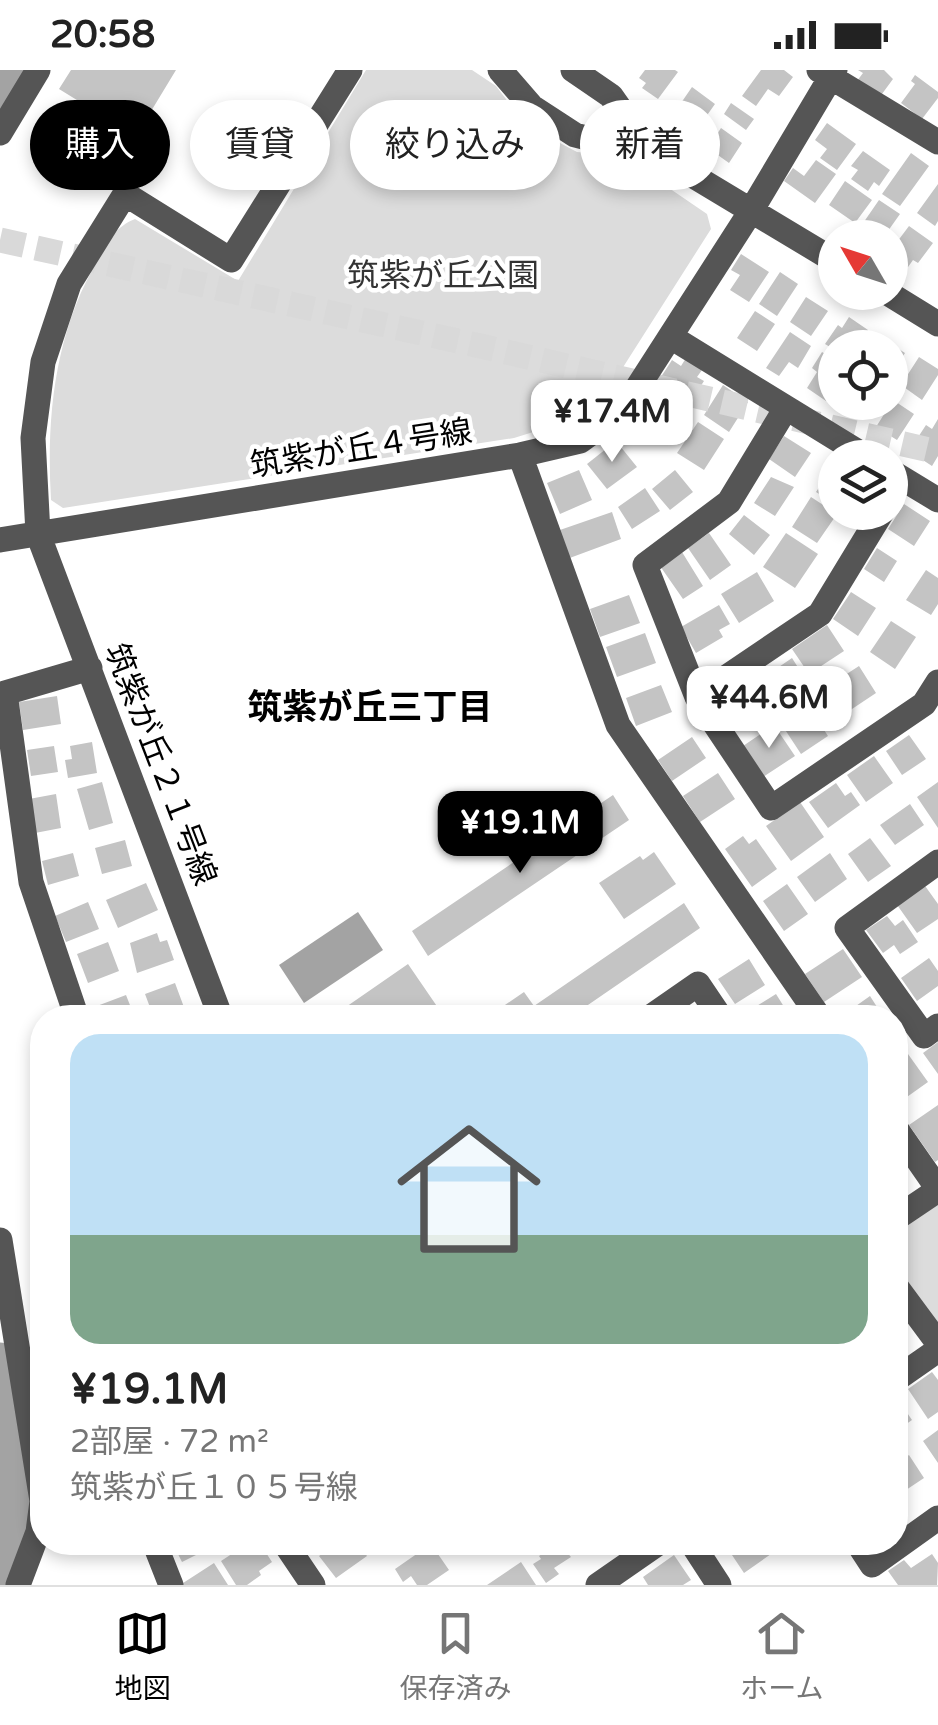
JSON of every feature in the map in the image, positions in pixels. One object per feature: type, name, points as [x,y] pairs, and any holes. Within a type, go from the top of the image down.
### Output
[{"type":"street","points":[[0,133],[38,70]]},
{"type":"street","name":"筑紫が丘２１号線","points":[[217,1005],[38,534],[33,438],[42,362],[69,284],[125,194],[232,260],[350,70]]},
{"type":"street","points":[[500,70],[532,106],[580,136]]},
{"type":"street","points":[[572,70],[614,100]]},
{"type":"street","points":[[828,72],[938,142]]},
{"type":"street","name":"筑紫が丘４号線","points":[[0,540],[520,455],[580,441],[623,410],[751,210],[828,72]]},
{"type":"street","points":[[717,190],[818,251]]},
{"type":"street","points":[[908,306],[938,324]]},
{"type":"street","points":[[671,337],[838,440]]},
{"type":"street","points":[[786,408],[728,502],[645,565],[697,697],[771,808],[924,704],[938,682]]},
{"type":"street","points":[[520,455],[618,726],[811,1005]]},
{"type":"street","points":[[908,488],[938,500]]},
{"type":"street","points":[[697,697],[820,614],[871,530]]},
{"type":"street","points":[[73,1005],[31,882],[5,693],[90,668]]},
{"type":"street","points":[[902,1005],[847,928],[938,862]]},
{"type":"street","points":[[668,1005],[698,984],[712,1005]]},
{"type":"street","points":[[908,1014],[924,1036],[938,1026]]},
{"type":"street","points":[[908,1146],[938,1190],[908,1210]]},
{"type":"street","points":[[0,1240],[30,1426]]},
{"type":"street","points":[[908,1304],[938,1347],[908,1370]]},
{"type":"street","points":[[908,1539],[938,1518]]},
{"type":"street","points":[[18,1585],[30,1553]]},
{"type":"street","points":[[159,1555],[172,1585]]},
{"type":"street","points":[[293,1555],[313,1585]]},
{"type":"street","points":[[598,1585],[641,1555]]},
{"type":"street","points":[[700,1555],[719,1585]]},
{"type":"street","points":[[865,1555],[872,1565],[886,1555]]},
{"type":"green space","name":"筑紫が丘公園","points":[[366,70],[472,70],[496,86],[507,100],[350,100],[350,190],[560,190],[560,143],[580,152],[580,190],[672,190],[707,214],[711,229],[606,394],[562,423],[514,438],[63,508],[51,500],[52,406],[63,345],[84,286],[114,235],[135,219],[238,281],[293,190],[330,190],[330,129]]},
{"type":"green space","points":[[938,1202],[938,1324],[908,1286],[908,1223]]},
{"type":"shaded area","points":[[358,912],[383,950],[304,1003],[279,965]]},
{"type":"building","points":[[71,70],[176,70],[158,100],[77,100],[59,89]]},
{"type":"building","points":[[645,70],[678,72],[658,99],[642,88],[646,83],[639,78]]},
{"type":"building","points":[[761,70],[784,70],[793,77],[779,96],[768,89],[756,106],[742,96]]},
{"type":"building","points":[[858,70],[884,70],[893,79],[879,98],[857,81],[863,73]]},
{"type":"building","points":[[915,75],[938,92],[938,98],[922,119],[901,103],[915,84],[911,81]]},
{"type":"building","points":[[692,87],[710,100],[683,100]]},
{"type":"building","points":[[731,103],[754,119],[746,130],[724,114]]},
{"type":"building","points":[[827,123],[856,144],[837,170],[820,158],[827,149],[815,140]]},
{"type":"building","points":[[720,130],[742,143],[729,163],[720,157]]},
{"type":"building","points":[[863,151],[890,170],[879,186],[874,182],[868,191],[851,179],[858,170],[851,166]]},
{"type":"building","points":[[911,153],[929,166],[900,206],[882,194]]},
{"type":"building","points":[[816,160],[836,174],[815,203],[784,181],[793,168],[804,176]]},
{"type":"building","points":[[845,181],[872,200],[857,220],[851,220],[829,205]]},
{"type":"building","points":[[938,184],[938,221],[935,226],[917,213]]},
{"type":"building","points":[[879,200],[900,214],[896,220],[865,220]]},
{"type":"building","points":[[908,227],[933,243],[918,263],[913,260],[908,267]]},
{"type":"building","points":[[741,254],[769,272],[749,302],[730,290],[740,275],[731,270]]},
{"type":"building","points":[[780,272],[798,284],[777,316],[759,304]]},
{"type":"building","points":[[806,297],[818,305],[818,310],[828,311],[811,336],[790,322]]},
{"type":"building","points":[[755,311],[775,324],[757,351],[737,338]]},
{"type":"building","points":[[849,317],[868,330],[835,330],[838,325],[842,328]]},
{"type":"building","points":[[790,332],[811,346],[798,368],[789,362],[779,376],[766,368]]},
{"type":"building","points":[[919,357],[938,369],[922,400],[908,390],[908,374]]},
{"type":"building","points":[[686,358],[702,370],[697,377],[704,381],[689,404],[657,383],[672,360],[681,366]]},
{"type":"building","points":[[818,358],[818,396],[807,388],[817,372],[812,368]]},
{"type":"building","points":[[723,385],[748,402],[729,432],[704,415]]},
{"type":"building","points":[[651,399],[677,416],[659,443],[632,426]]},
{"type":"building","points":[[908,410],[914,414],[897,440],[876,427],[880,420],[908,420]]},
{"type":"building","points":[[938,419],[938,456],[932,466],[909,451],[926,425],[932,429]]},
{"type":"building","points":[[698,422],[724,439],[704,470],[677,453]]},
{"type":"building","points":[[784,436],[811,453],[795,477],[769,459]]},
{"type":"building","points":[[616,441],[637,467],[607,489],[587,464]]},
{"type":"building","points":[[579,470],[592,500],[560,514],[547,483]]},
{"type":"building","points":[[675,470],[693,492],[670,510],[652,489]]},
{"type":"building","points":[[771,477],[794,487],[775,516],[754,503]]},
{"type":"building","points":[[645,488],[660,511],[632,529],[618,507]]},
{"type":"building","points":[[811,497],[818,502],[818,530],[826,530],[817,543],[792,527]]},
{"type":"building","points":[[908,507],[930,521],[914,546],[890,530],[908,530]]},
{"type":"building","points":[[612,512],[621,539],[567,559],[557,531]]},
{"type":"building","points":[[744,515],[770,535],[754,555],[729,534]]},
{"type":"building","points":[[709,533],[731,565],[710,580],[688,548]]},
{"type":"building","points":[[786,533],[818,554],[795,588],[763,567]]},
{"type":"building","points":[[877,548],[897,561],[884,582],[864,569]]},
{"type":"building","points":[[682,552],[703,586],[683,599],[660,566]]},
{"type":"building","points":[[926,570],[938,578],[938,604],[931,615],[906,600]]},
{"type":"building","points":[[757,572],[774,601],[739,623],[721,594]]},
{"type":"building","points":[[851,592],[876,608],[858,636],[833,619]]},
{"type":"building","points":[[629,595],[640,623],[600,637],[590,609]]},
{"type":"building","points":[[719,605],[730,624],[719,630],[723,637],[696,653],[681,627]]},
{"type":"building","points":[[891,621],[916,637],[895,669],[870,652]]},
{"type":"building","points":[[827,625],[844,651],[809,674],[792,649]]},
{"type":"building","points":[[645,633],[656,663],[617,677],[606,647]]},
{"type":"building","points":[[792,658],[806,680],[771,703],[757,682]]},
{"type":"building","points":[[859,666],[876,693],[840,717],[822,690]]},
{"type":"building","points":[[745,677],[762,703],[735,721],[717,695]]},
{"type":"building","points":[[661,685],[672,712],[636,726],[626,698]]},
{"type":"building","points":[[57,696],[61,724],[23,730],[19,702]]},
{"type":"building","points":[[807,704],[828,736],[801,754],[780,722]]},
{"type":"building","points":[[774,725],[795,756],[763,777],[743,746]]},
{"type":"building","points":[[909,735],[926,759],[902,775],[886,751]]},
{"type":"building","points":[[692,737],[706,758],[672,781],[658,760]]},
{"type":"building","points":[[92,742],[97,773],[68,778],[65,760],[72,759],[70,746]]},
{"type":"building","points":[[54,746],[58,772],[31,776],[27,750]]},
{"type":"building","points":[[874,756],[893,783],[866,802],[847,775]]},
{"type":"building","points":[[718,773],[735,799],[700,822],[683,796]]},
{"type":"building","points":[[102,782],[113,823],[89,830],[77,789]]},
{"type":"building","points":[[938,782],[938,828],[917,797]]},
{"type":"building","points":[[836,783],[845,796],[851,792],[860,805],[828,828],[809,802]]},
{"type":"building","points":[[56,794],[61,828],[35,833],[29,799]]},
{"type":"building","points":[[613,795],[629,820],[428,956],[412,931]]},
{"type":"building","points":[[800,802],[824,837],[791,861],[766,826]]},
{"type":"building","points":[[910,804],[924,825],[895,845],[880,825]]},
{"type":"building","points":[[743,836],[749,844],[756,839],[777,869],[752,887],[725,849]]},
{"type":"building","points":[[870,838],[891,866],[868,882],[848,854]]},
{"type":"building","points":[[125,840],[132,866],[102,874],[95,848]]},
{"type":"building","points":[[654,852],[676,884],[624,919],[599,883],[640,856],[643,860]]},
{"type":"building","points":[[73,853],[79,876],[48,885],[42,861]]},
{"type":"building","points":[[830,853],[847,879],[815,902],[797,877]]},
{"type":"building","points":[[146,883],[158,910],[118,928],[106,900]]},
{"type":"building","points":[[923,883],[938,904],[938,919],[917,933],[895,902]]},
{"type":"building","points":[[787,884],[808,914],[784,931],[763,901]]},
{"type":"building","points":[[88,902],[99,929],[66,942],[55,916]]},
{"type":"building","points":[[684,903],[700,928],[588,1005],[535,1005]]},
{"type":"building","points":[[887,916],[895,926],[903,920],[918,942],[900,954],[894,945],[883,953],[866,930]]},
{"type":"building","points":[[157,933],[160,942],[167,940],[174,960],[137,973],[130,943]]},
{"type":"building","points":[[108,942],[119,971],[88,983],[77,954]]},
{"type":"building","points":[[843,949],[862,977],[824,1002],[805,974]]},
{"type":"building","points":[[929,958],[938,971],[938,986],[917,1001],[901,978]]},
{"type":"building","points":[[749,959],[765,985],[735,1004],[718,979]]},
{"type":"building","points":[[408,964],[436,1005],[349,1005]]},
{"type":"building","points":[[175,983],[183,1005],[149,1005],[145,994]]},
{"type":"building","points":[[524,992],[533,1005],[505,1005]]},
{"type":"building","points":[[776,994],[783,1005],[758,1005]]},
{"type":"building","points":[[126,995],[130,1005],[100,1005]]},
{"type":"building","points":[[870,996],[876,1005],[857,1005]]},
{"type":"building","points":[[938,1042],[938,1074],[923,1053]]},
{"type":"building","points":[[908,1054],[928,1082],[908,1096]]},
{"type":"building","points":[[938,1105],[938,1160],[935,1162],[909,1125]]},
{"type":"building","points":[[932,1372],[938,1380],[938,1412],[928,1419],[908,1389]]},
{"type":"building","points":[[938,1430],[938,1463],[923,1441]]},
{"type":"building","points":[[908,1456],[924,1478],[908,1489]]},
{"type":"building","points":[[932,1554],[938,1563],[937,1585],[898,1585],[888,1571],[904,1560],[911,1568]]},
{"type":"building","points":[[230,1555],[267,1555],[272,1562],[247,1585],[236,1585],[221,1561]]},
{"type":"building","points":[[366,1555],[367,1556],[336,1578],[319,1556]]},
{"type":"building","points":[[415,1555],[439,1555],[449,1570],[427,1585],[417,1585],[411,1576],[403,1582],[395,1569]]},
{"type":"building","points":[[674,1555],[691,1580],[683,1585],[648,1585],[643,1577]]},
{"type":"building","points":[[732,1555],[770,1555],[744,1573]]},
{"type":"building","points":[[539,1556],[571,1557],[554,1568],[559,1574],[546,1583],[533,1564],[541,1559]]},
{"type":"building","points":[[521,1562],[536,1585],[487,1585]]},
{"type":"building","points":[[214,1563],[228,1585],[180,1585]]},
{"type":"waterway","points":[[0,89],[11,70]]},
{"type":"waterway","points":[[0,1365],[19,1498],[11,1550],[0,1574]]},
{"type":"tunnel","points":[[0,240],[938,452]]},
{"type":"district","name":"筑紫が丘三丁目","points":[[370,707]]}]
